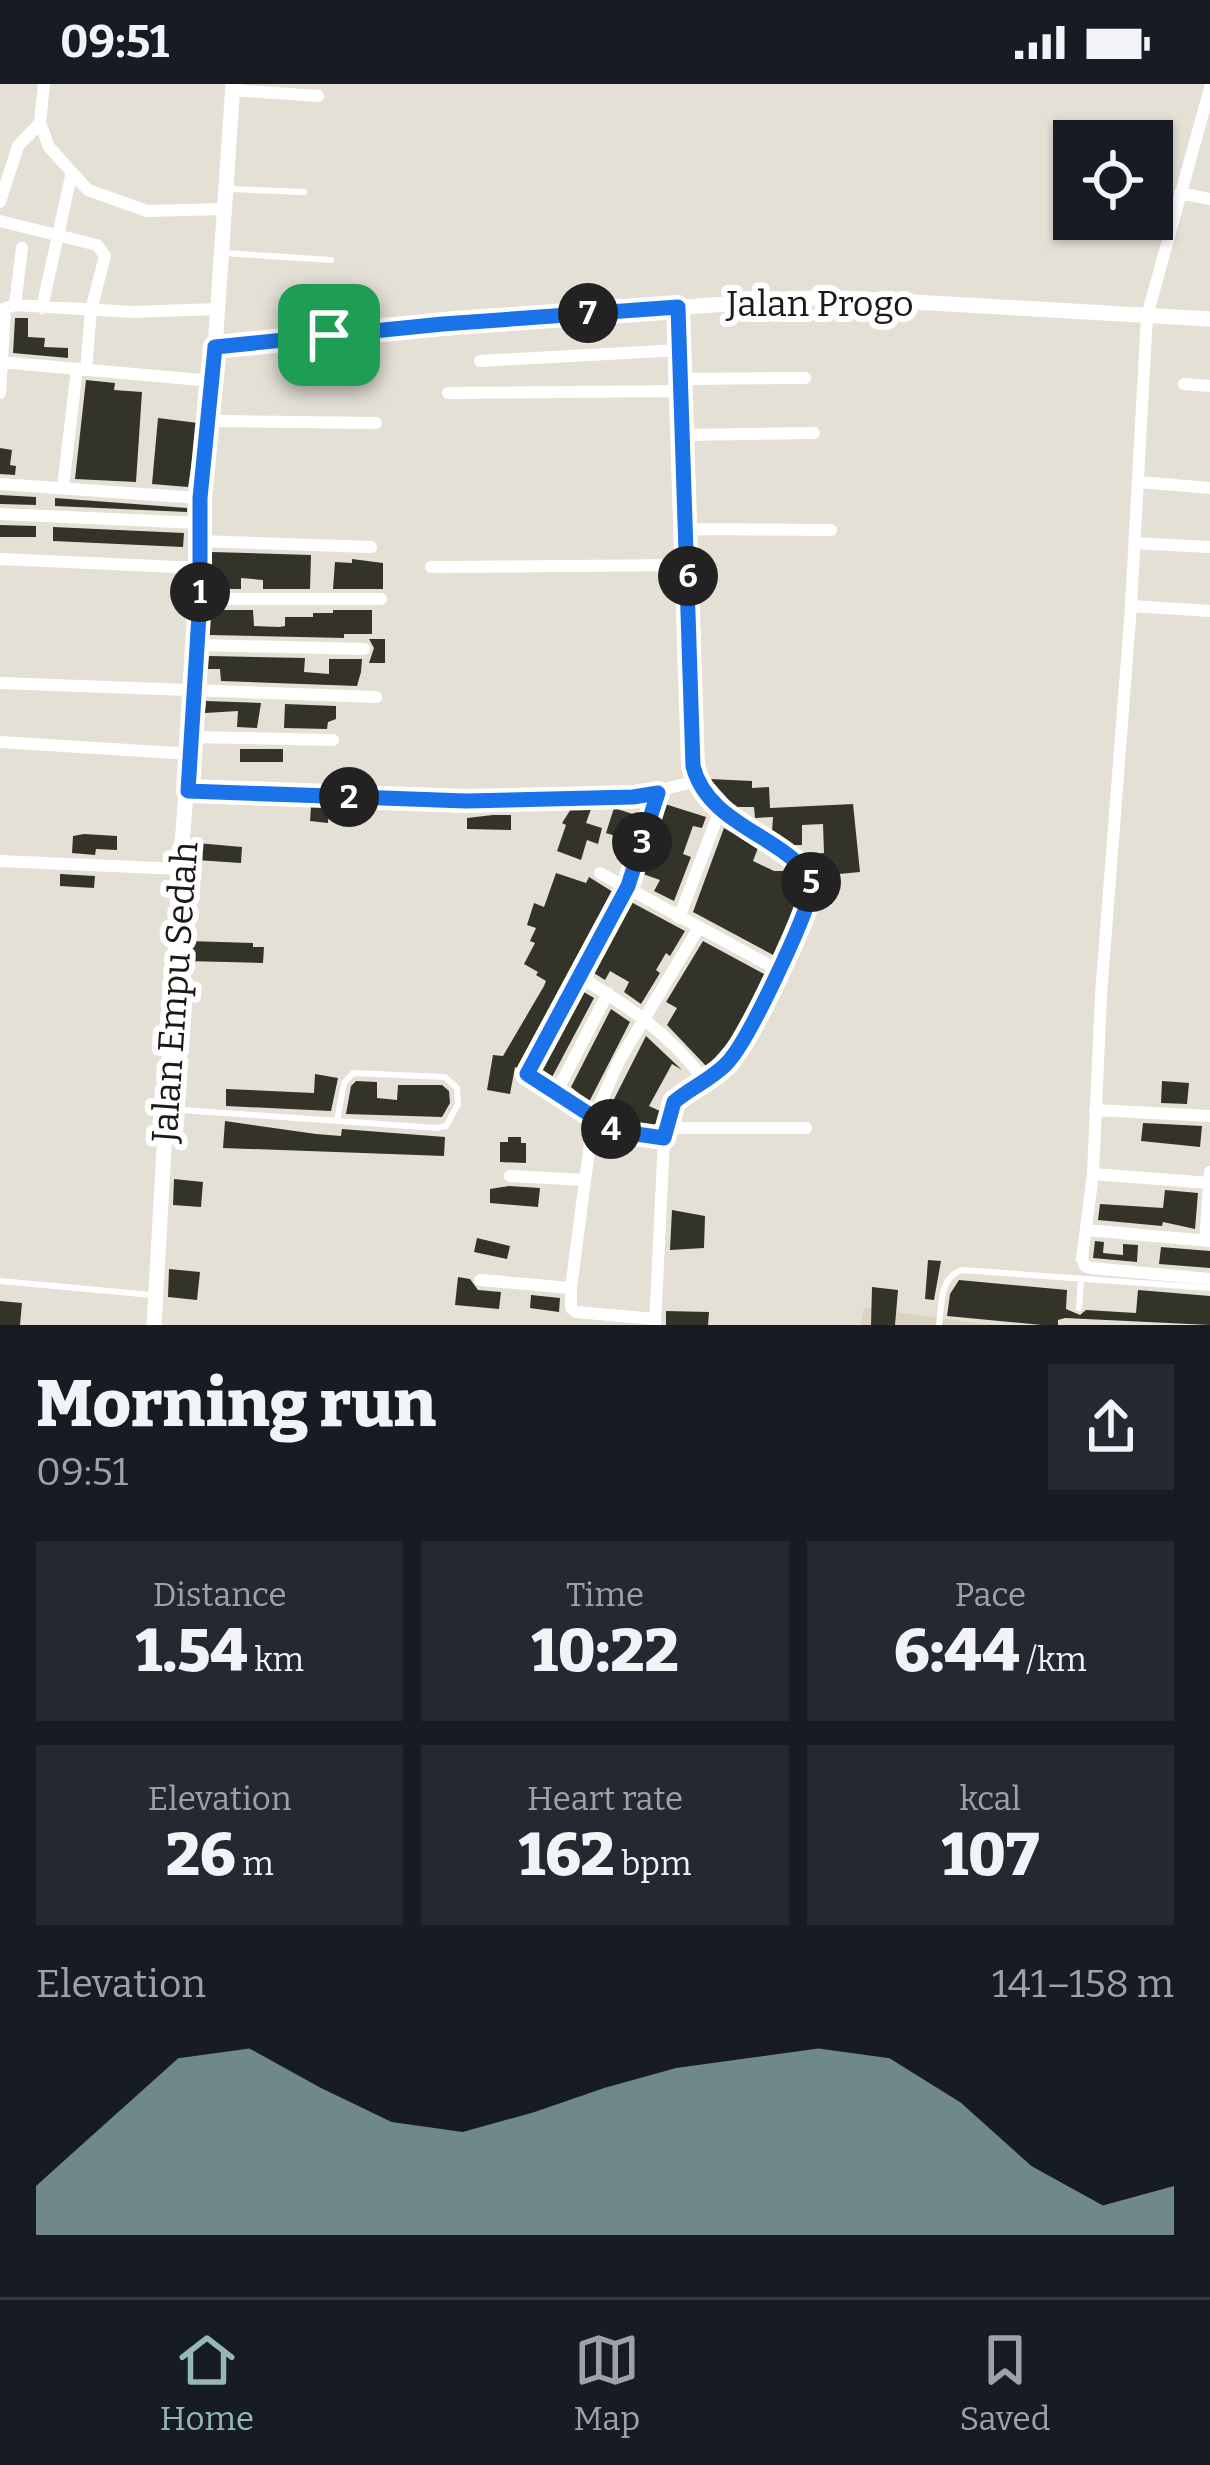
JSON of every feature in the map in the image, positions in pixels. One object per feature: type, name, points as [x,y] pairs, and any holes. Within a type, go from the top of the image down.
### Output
[{"type":"street","points":[[44,84],[40,123],[49,147],[88,190],[147,211],[224,209]]},
{"type":"street","points":[[232,87],[318,96]]},
{"type":"street","name":"Jalan Empu Sedah","points":[[154,1325],[198,645],[200,498],[210,421],[232,87]]},
{"type":"street","points":[[1210,88],[1148,316],[1084,1266],[1210,1284]]},
{"type":"street","points":[[0,202],[15,152],[40,123]]},
{"type":"street","points":[[43,308],[71,176]]},
{"type":"street","points":[[1180,193],[1210,199]]},
{"type":"street","points":[[0,221],[104,250],[63,487]]},
{"type":"street","points":[[0,393],[6,308],[22,248]]},
{"type":"street","name":"Jalan Progo","points":[[215,347],[443,324],[826,297],[1210,319]]},
{"type":"street","points":[[678,307],[693,766],[697,781],[720,810],[801,865],[812,889],[778,970],[736,1051],[723,1067],[674,1102],[665,1133],[655,1322],[576,1312],[571,1308],[572,1288],[593,1120],[644,1018],[698,928]]},
{"type":"street","points":[[6,308],[216,309]]},
{"type":"street","points":[[480,361],[680,350]]},
{"type":"street","points":[[2,363],[212,381]]},
{"type":"street","points":[[448,393],[805,378]]},
{"type":"street","points":[[1184,384],[1210,386]]},
{"type":"street","points":[[210,421],[376,423]]},
{"type":"street","points":[[682,435],[814,433]]},
{"type":"street","points":[[1139,482],[1210,488]]},
{"type":"street","points":[[0,484],[200,498]]},
{"type":"street","points":[[0,514],[200,523]]},
{"type":"street","points":[[686,529],[831,530]]},
{"type":"street","points":[[200,541],[371,547]]},
{"type":"street","points":[[1136,543],[1210,547]]},
{"type":"street","points":[[0,559],[200,568]]},
{"type":"street","points":[[431,568],[688,565]]},
{"type":"street","points":[[200,599],[381,599]]},
{"type":"street","points":[[1131,605],[1210,611]]},
{"type":"street","points":[[198,645],[364,650]]},
{"type":"street","points":[[0,683],[376,697]]},
{"type":"street","points":[[0,742],[191,746],[333,740]]},
{"type":"street","points":[[188,791],[466,801],[633,797],[697,781]]},
{"type":"street","points":[[658,793],[628,886],[527,1074],[615,1131],[806,1127]]},
{"type":"street","points":[[679,918],[720,810]]},
{"type":"street","points":[[0,861],[180,869]]},
{"type":"street","points":[[600,873],[778,970]]},
{"type":"street","points":[[580,977],[644,1018],[680,1048],[703,1079]]},
{"type":"street","points":[[556,1093],[608,994]]},
{"type":"street","points":[[1095,1110],[1210,1116]]},
{"type":"street","points":[[1086,1230],[1207,1241],[1210,1172]]},
{"type":"street","points":[[1093,1174],[1210,1183]]},
{"type":"street","points":[[510,1176],[585,1180]]},
{"type":"street","points":[[480,1280],[572,1288]]},
{"type":"lane","points":[[227,189],[304,192]]},
{"type":"lane","points":[[220,253],[331,260]]},
{"type":"lane","points":[[168,1108],[337,1121],[446,1126],[458,1104],[457,1088],[445,1077],[353,1073],[344,1084],[337,1121]]},
{"type":"lane","points":[[939,1325],[946,1283],[956,1271],[1210,1284]]},
{"type":"lane","points":[[1079,1308],[1081,1280]]},
{"type":"lane","points":[[0,1281],[156,1295]]},
{"type":"shaded area","points":[[864,1308],[992,1325],[860,1325]]},
{"type":"building","points":[[15,318],[28,318],[28,337],[45,338],[44,347],[68,348],[68,358],[13,353]]},
{"type":"building","points":[[86,380],[115,383],[114,390],[142,392],[136,482],[75,479]]},
{"type":"building","points":[[158,418],[198,423],[188,487],[152,484]]},
{"type":"building","points":[[0,448],[12,450],[10,465],[16,466],[15,475],[0,474]]},
{"type":"building","points":[[0,495],[36,497],[36,505],[0,504]]},
{"type":"building","points":[[55,498],[187,508],[187,512],[55,506]]},
{"type":"building","points":[[0,525],[36,526],[36,537],[0,537]]},
{"type":"building","points":[[53,527],[184,533],[183,547],[53,541]]},
{"type":"building","points":[[211,552],[311,555],[310,589],[263,589],[263,580],[241,578],[241,589],[210,589]]},
{"type":"building","points":[[352,559],[383,563],[383,589],[333,589],[335,562],[352,563]]},
{"type":"building","points":[[210,610],[253,610],[254,626],[279,627],[285,626],[285,617],[372,610],[372,634],[344,634],[344,638],[210,635]]},
{"type":"building","points":[[369,639],[385,639],[385,663],[369,663],[374,648]]},
{"type":"building","points":[[209,656],[305,658],[304,672],[329,674],[329,659],[362,659],[357,686],[221,681],[220,669],[208,669]]},
{"type":"building","points":[[206,701],[261,703],[257,728],[237,727],[238,711],[205,713]]},
{"type":"building","points":[[285,704],[336,706],[336,719],[328,722],[327,729],[284,728]]},
{"type":"building","points":[[240,749],[283,749],[283,762],[240,762]]},
{"type":"building","points":[[710,779],[752,781],[752,788],[769,787],[770,808],[853,804],[860,872],[818,876],[814,854],[824,853],[823,824],[802,825],[802,845],[791,845],[772,832],[773,817],[755,818],[754,807],[735,807]]},
{"type":"building","points":[[665,804],[706,817],[702,828],[693,826],[683,854],[691,857],[674,901],[654,891],[660,880],[643,874]]},
{"type":"building","points":[[311,806],[329,807],[328,823],[310,821]]},
{"type":"building","points":[[614,808],[639,816],[634,833],[624,830],[622,838],[606,833]]},
{"type":"building","points":[[571,809],[591,809],[586,823],[602,828],[598,844],[587,840],[581,860],[557,851],[566,825],[562,823]]},
{"type":"building","points":[[511,815],[511,830],[467,829],[467,818]]},
{"type":"building","points":[[724,828],[758,848],[753,861],[774,871],[789,871],[801,889],[775,956],[693,912]]},
{"type":"building","points":[[73,836],[117,836],[117,850],[72,853]]},
{"type":"building","points":[[197,843],[242,847],[241,863],[196,860]]},
{"type":"building","points":[[556,873],[586,883],[589,877],[613,892],[519,1069],[515,1067],[510,1094],[487,1090],[493,1055],[503,1056],[546,981],[524,964],[535,943],[530,941],[536,928],[527,925],[534,903],[544,907]]},
{"type":"building","points":[[60,874],[95,876],[94,888],[60,886]]},
{"type":"building","points":[[631,902],[685,931],[670,956],[666,953],[641,1004],[624,992],[629,982],[610,971],[605,980],[594,973]]},
{"type":"building","points":[[188,941],[253,943],[253,947],[264,947],[263,963],[187,961]]},
{"type":"building","points":[[703,941],[766,975],[733,1037],[707,1067],[667,1025],[677,1008],[666,1002]]},
{"type":"building","points":[[584,992],[594,998],[551,1079],[541,1072]]},
{"type":"building","points":[[611,1009],[630,1022],[589,1102],[571,1087]]},
{"type":"building","points":[[646,1036],[682,1070],[672,1064],[649,1106],[660,1111],[655,1126],[607,1113]]},
{"type":"building","points":[[315,1074],[338,1078],[331,1111],[226,1106],[226,1089],[314,1093]]},
{"type":"building","points":[[356,1081],[377,1082],[377,1098],[397,1100],[398,1085],[442,1085],[449,1091],[450,1103],[442,1117],[346,1114]]},
{"type":"building","points":[[1162,1081],[1189,1083],[1187,1104],[1161,1103]]},
{"type":"building","points":[[225,1121],[341,1136],[342,1129],[445,1137],[444,1156],[223,1148]]},
{"type":"building","points":[[1143,1123],[1202,1126],[1200,1147],[1141,1141]]},
{"type":"building","points":[[508,1137],[521,1137],[521,1143],[526,1143],[526,1163],[500,1162],[500,1142],[508,1142]]},
{"type":"building","points":[[174,1179],[203,1182],[201,1207],[173,1205]]},
{"type":"building","points":[[540,1188],[538,1207],[490,1203],[490,1189]]},
{"type":"building","points":[[1165,1190],[1198,1193],[1195,1229],[1163,1222],[1162,1226],[1098,1220],[1100,1204],[1163,1208]]},
{"type":"building","points":[[672,1210],[705,1216],[704,1248],[670,1250]]},
{"type":"building","points":[[477,1238],[510,1246],[507,1259],[474,1252]]},
{"type":"building","points":[[1095,1241],[1104,1242],[1103,1253],[1123,1255],[1123,1244],[1138,1245],[1137,1262],[1093,1258]]},
{"type":"building","points":[[1161,1247],[1210,1251],[1210,1268],[1159,1264]]},
{"type":"building","points":[[928,1260],[941,1261],[934,1300],[925,1299]]},
{"type":"building","points":[[169,1269],[200,1272],[197,1300],[168,1297]]},
{"type":"building","points":[[458,1277],[470,1279],[478,1290],[501,1292],[499,1309],[455,1305]]},
{"type":"building","points":[[959,1280],[1067,1290],[1066,1309],[1080,1315],[1086,1310],[1136,1313],[1138,1290],[1210,1296],[1210,1325],[1065,1318],[1058,1325],[1042,1325],[947,1316],[950,1294]]},
{"type":"building","points":[[872,1287],[898,1290],[895,1325],[871,1325]]},
{"type":"building","points":[[531,1295],[560,1298],[559,1312],[530,1308]]},
{"type":"building","points":[[0,1301],[22,1303],[20,1325],[0,1325]]},
{"type":"building","points":[[666,1311],[709,1312],[708,1325],[666,1325]]},
{"type":"route","points":[[678,307],[693,766],[702,790],[720,810],[801,865],[812,889],[778,970],[736,1051],[723,1067],[674,1102],[664,1138],[615,1131],[527,1074],[628,886],[658,793],[466,801],[188,791],[200,599],[200,498],[215,347],[329,335],[678,307]]}]
